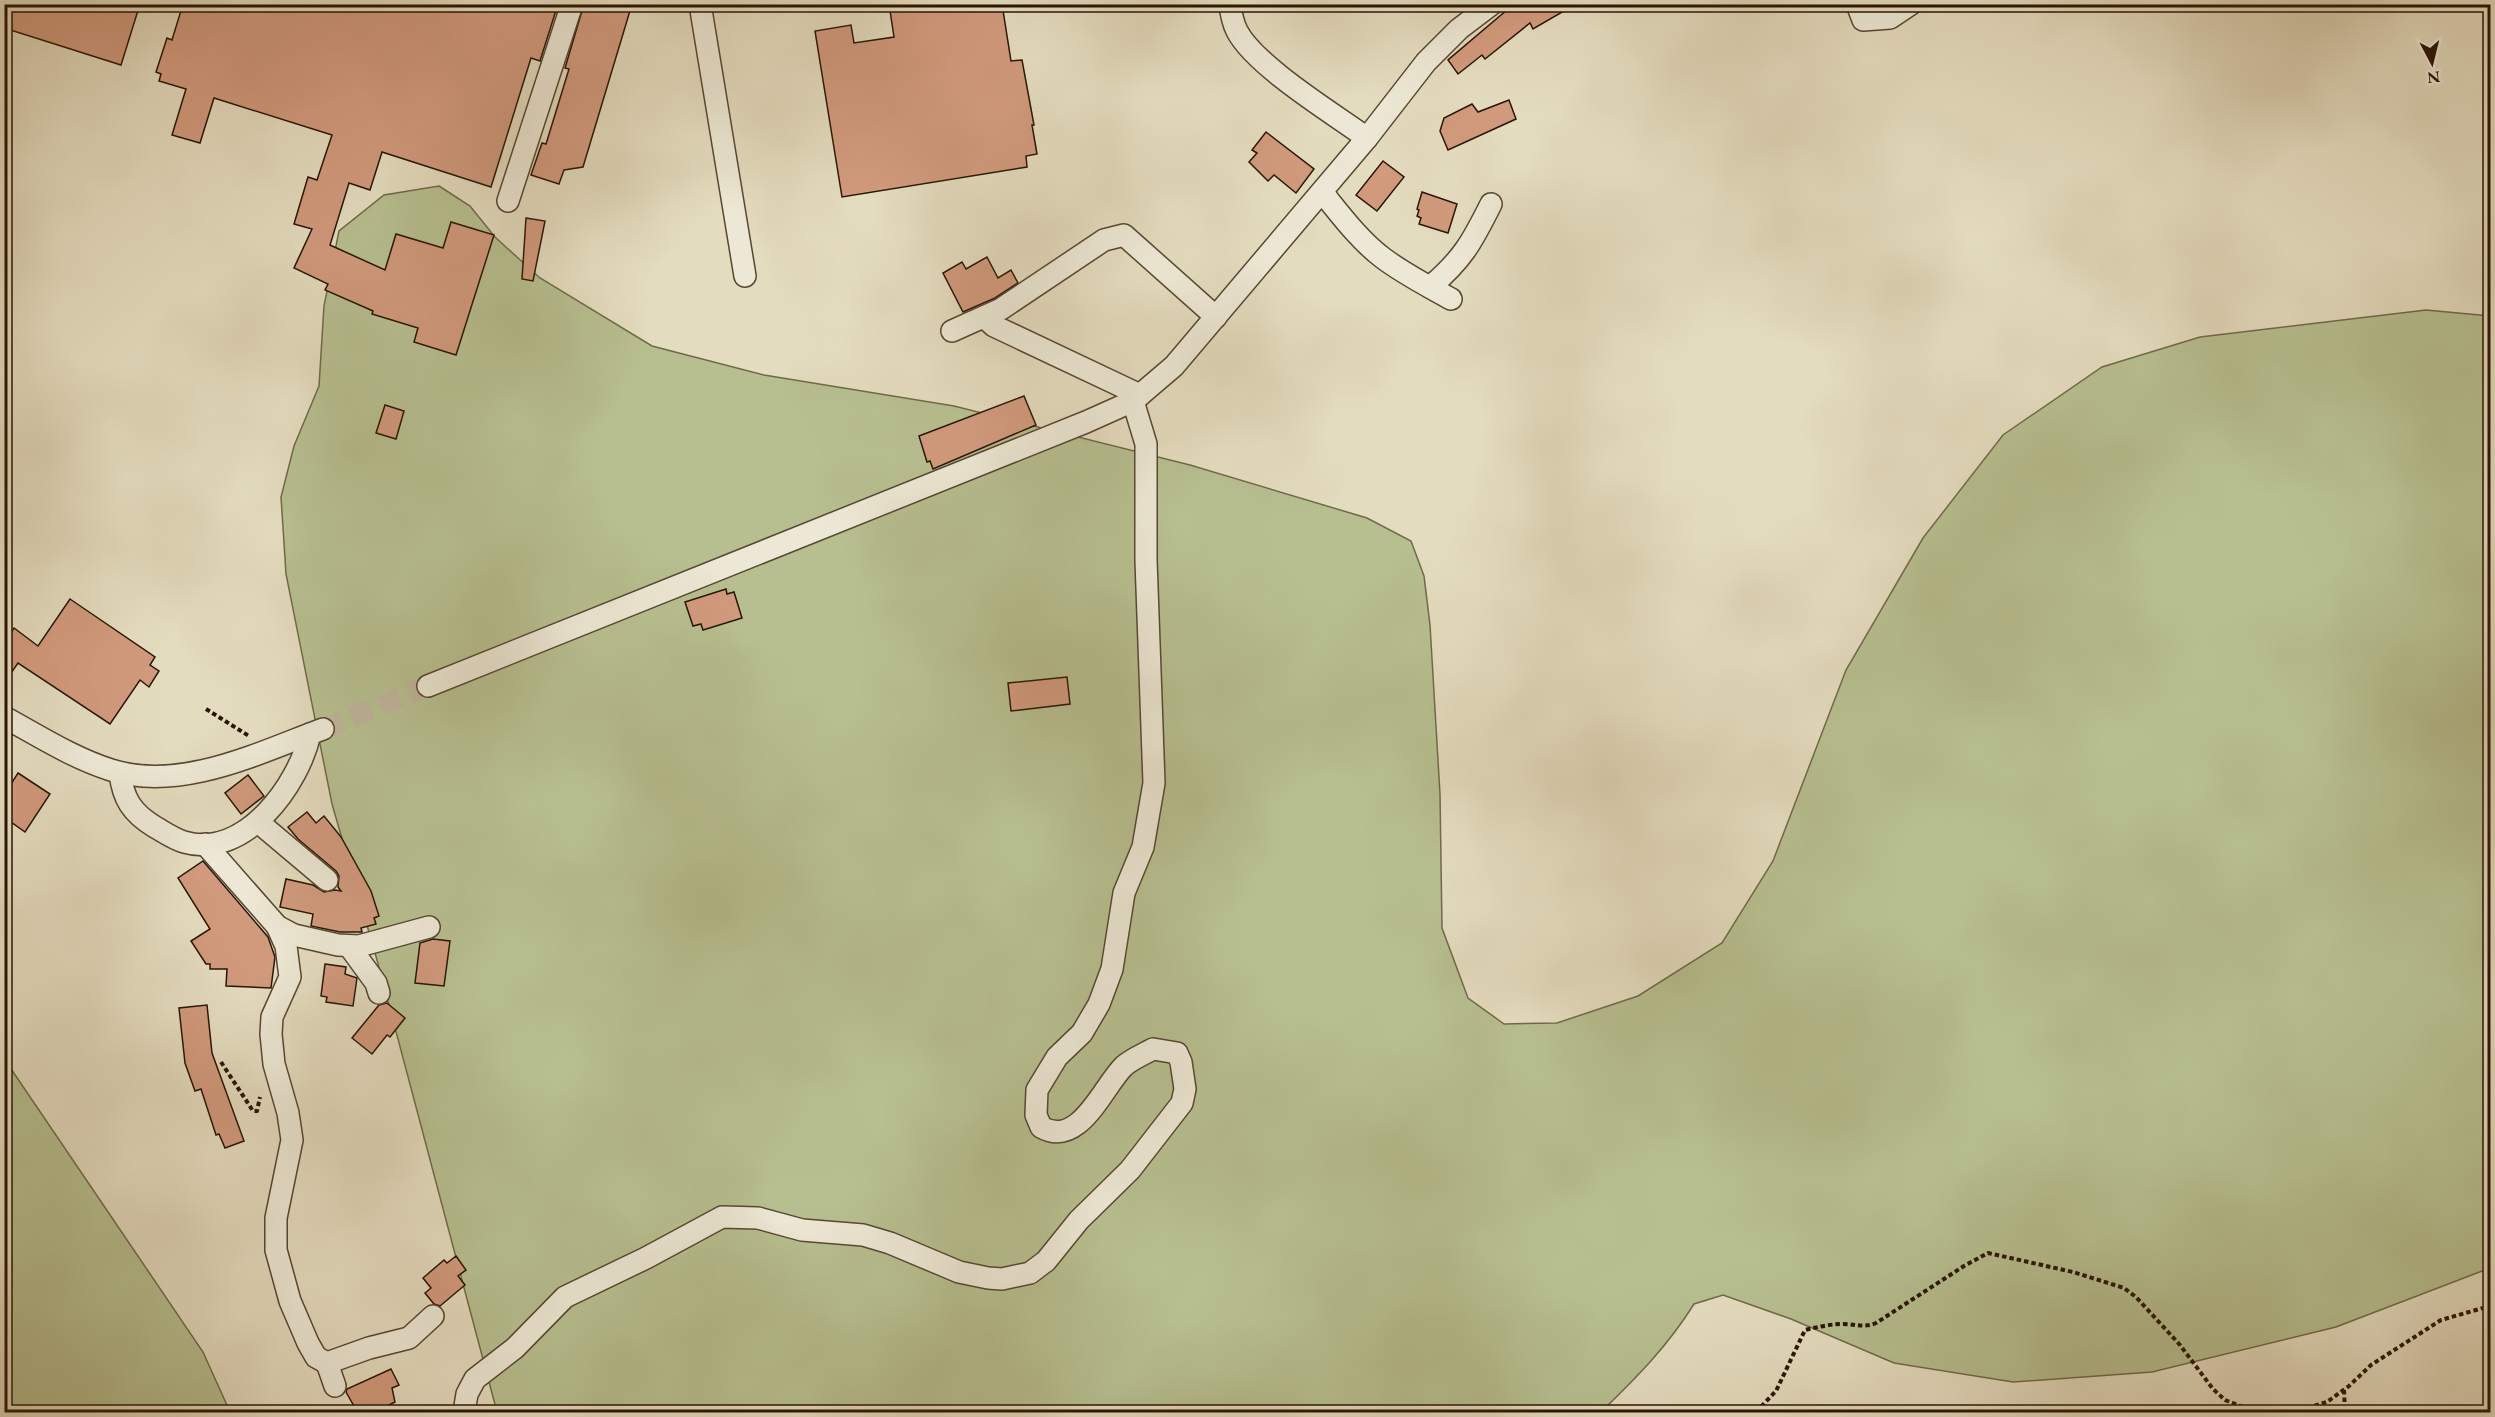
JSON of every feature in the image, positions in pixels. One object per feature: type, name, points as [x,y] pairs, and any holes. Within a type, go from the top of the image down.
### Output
[{"type":"street","points":[[508,201],[572,4]]},
{"type":"street","points":[[700,4],[745,276]]},
{"type":"street","points":[[1230,4],[1238,33],[1260,57],[1282,77],[1368,138]]},
{"type":"street","points":[[428,686],[1086,422],[1137,398],[1174,366],[1368,138],[1426,62],[1459,29],[1492,4]]},
{"type":"street","points":[[1857,4],[1863,20],[1890,18],[1911,4]]},
{"type":"street","points":[[1322,192],[1354,231],[1381,256],[1451,299]]},
{"type":"street","points":[[1430,287],[1450,270],[1469,247],[1491,204]]},
{"type":"street","points":[[952,332],[1001,309],[1104,240],[1124,235],[1216,317]]},
{"type":"street","points":[[984,316],[994,326],[1137,398]]},
{"type":"street","points":[[464,1413],[467,1394],[475,1379],[515,1348],[565,1297],[646,1258],[722,1217],[758,1218],[802,1230],[863,1235],[890,1243],[959,1272],[988,1278],[1002,1279],[1030,1273],[1046,1261],[1079,1220],[1130,1170],[1182,1103],[1185,1089],[1181,1062],[1177,1053],[1153,1049],[1124,1067],[1096,1106],[1068,1130],[1050,1132],[1041,1128],[1035,1106],[1036,1090],[1058,1057],[1082,1033],[1099,1004],[1112,969],[1124,893],[1143,847],[1154,783],[1146,560],[1146,444],[1137,398]]},
{"type":"street","points":[[4,717],[84,760],[120,773],[155,778],[191,773],[265,751],[316,731],[287,788],[258,822],[241,833],[206,844],[184,842],[148,823],[132,810],[126,801],[120,773]]},
{"type":"street","points":[[258,822],[327,880]]},
{"type":"street","points":[[206,844],[277,926],[286,946],[290,977],[272,1017],[271,1034],[274,1064],[288,1113],[292,1140],[276,1218],[276,1250],[290,1301],[308,1343],[316,1357],[327,1363],[335,1386]]},
{"type":"street","points":[[277,926],[294,935],[349,946],[359,946],[429,927]]},
{"type":"street","points":[[349,946],[376,983],[380,993]]},
{"type":"street","points":[[327,1363],[369,1348],[409,1338],[433,1316]]},
{"type":"path","points":[[206,708],[246,732],[265,751]]},
{"type":"path","points":[[221,1062],[253,1111],[257,1111],[259,1106],[261,1086]]},
{"type":"path","points":[[1756,1413],[1776,1391],[1805,1330],[1822,1326],[1845,1324],[1865,1326],[1876,1323],[1964,1266],[1988,1254],[2073,1272],[2124,1288],[2136,1297],[2174,1339],[2213,1389],[2225,1400],[2256,1413]]},
{"type":"path","points":[[2293,1413],[2327,1402],[2371,1365],[2441,1320],[2490,1306]]},
{"type":"path","points":[[2344,1390],[2345,1413]]},
{"type":"green space","points":[[439,186],[470,206],[495,237],[540,278],[652,346],[764,375],[954,406],[1190,465],[1367,518],[1411,541],[1424,576],[1430,625],[1440,794],[1442,928],[1468,998],[1504,1024],[1557,1023],[1638,996],[1722,943],[1773,861],[1846,670],[1923,538],[2003,435],[2102,367],[2200,337],[2426,310],[2490,316],[2490,1268],[2336,1327],[2152,1372],[2013,1382],[1894,1363],[1791,1319],[1723,1295],[1694,1304],[1651,1361],[1601,1412],[497,1412],[377,960],[332,804],[286,574],[281,497],[294,446],[319,386],[324,306],[339,231],[384,195]]},
{"type":"green space","points":[[5,1060],[203,1352],[230,1412],[5,1412]]},
{"type":"building","points":[[4,4],[140,4],[121,65],[4,28]]},
{"type":"building","points":[[183,4],[558,4],[540,61],[531,58],[491,187],[382,152],[370,190],[349,183],[330,245],[385,270],[396,234],[443,248],[451,222],[494,235],[456,355],[414,342],[418,328],[372,314],[373,311],[325,290],[328,284],[294,268],[312,229],[294,224],[308,177],[317,180],[332,135],[214,98],[200,143],[172,135],[186,89],[159,81],[161,74],[156,72],[167,38],[172,40]]},
{"type":"building","points":[[584,4],[632,4],[583,167],[564,170],[559,184],[531,175],[542,143],[546,144],[569,69],[565,68]]},
{"type":"building","points":[[889,4],[1002,4],[1011,61],[1022,60],[1034,125],[1032,125],[1037,154],[1026,156],[1027,167],[842,197],[815,31],[851,25],[854,43],[894,37]]},
{"type":"building","points":[[1514,4],[1576,4],[1533,29],[1530,23],[1485,59],[1482,55],[1458,74],[1448,60]]},
{"type":"building","points":[[1509,100],[1516,119],[1448,150],[1440,131],[1444,118],[1472,104],[1478,112]]},
{"type":"building","points":[[1266,132],[1314,169],[1296,193],[1274,175],[1268,181],[1249,162],[1257,153],[1252,150]]},
{"type":"building","points":[[1383,161],[1404,177],[1377,211],[1356,195]]},
{"type":"building","points":[[1422,192],[1457,204],[1448,233],[1419,224],[1421,218],[1417,216],[1419,210],[1417,209]]},
{"type":"building","points":[[526,218],[545,221],[533,281],[522,279]]},
{"type":"building","points":[[987,257],[998,278],[1011,270],[1018,283],[995,298],[963,312],[943,273],[962,262],[966,269]]},
{"type":"building","points":[[1024,396],[1036,425],[933,469],[930,461],[927,462],[919,436]]},
{"type":"building","points":[[385,405],[404,411],[396,439],[376,433]]},
{"type":"building","points":[[726,589],[727,594],[734,592],[742,618],[703,630],[701,624],[693,626],[685,602]]},
{"type":"building","points":[[70,599],[155,657],[150,665],[159,671],[149,687],[140,680],[110,724],[18,663],[4,683],[4,642],[14,628],[38,646]]},
{"type":"building","points":[[1067,677],[1070,704],[1011,711],[1008,683]]},
{"type":"building","points":[[18,773],[50,794],[25,832],[4,817],[4,795]]},
{"type":"building","points":[[248,775],[264,796],[241,814],[225,793]]},
{"type":"building","points":[[307,812],[316,823],[324,816],[341,837],[371,891],[379,916],[374,918],[376,924],[361,928],[362,932],[340,932],[311,926],[313,914],[280,907],[286,879],[313,885],[324,892],[341,891],[338,887],[339,876],[336,871],[298,839],[288,827]]},
{"type":"building","points":[[203,861],[268,937],[275,957],[271,988],[226,986],[227,969],[210,969],[210,964],[206,964],[191,941],[210,929],[178,878]]},
{"type":"building","points":[[433,939],[450,941],[444,986],[415,983],[420,943]]},
{"type":"building","points":[[325,964],[346,967],[345,974],[357,978],[353,1006],[326,1002],[327,997],[321,996]]},
{"type":"building","points":[[387,1003],[405,1018],[372,1054],[352,1038],[379,1005]]},
{"type":"building","points":[[207,1005],[212,1053],[244,1141],[225,1148],[219,1134],[216,1135],[201,1089],[195,1091],[185,1063],[179,1008]]},
{"type":"building","points":[[456,1256],[466,1270],[458,1276],[465,1285],[440,1306],[434,1304],[425,1293],[431,1288],[423,1278],[444,1260],[447,1263]]},
{"type":"building","points":[[391,1369],[399,1385],[392,1388],[395,1402],[375,1412],[372,1407],[358,1413],[346,1392],[347,1389]]},
{"type":"tunnel","points":[[323,729],[428,686]]}]
